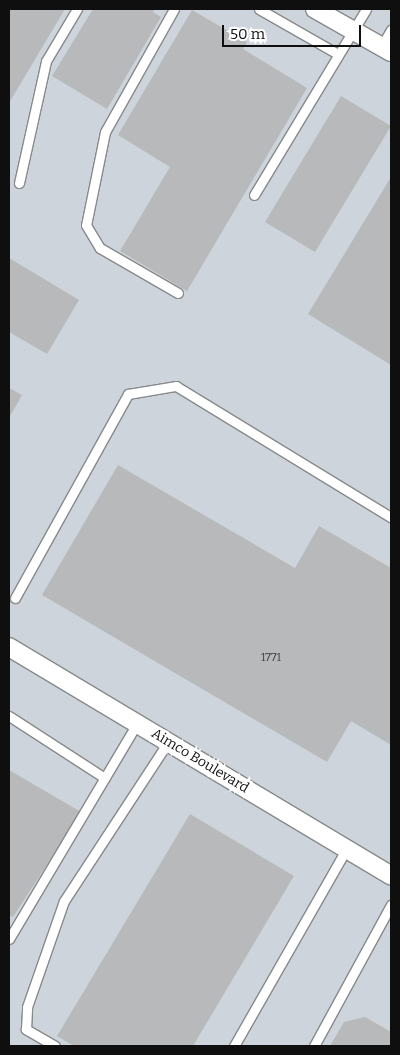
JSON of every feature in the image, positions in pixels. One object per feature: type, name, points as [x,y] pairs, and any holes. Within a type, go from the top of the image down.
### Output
[{"type":"street","points":[[315,9],[386,49]]},
{"type":"street","name":"Aimco Boulevard","points":[[9,647],[391,876]]},
{"type":"lane","points":[[19,183],[46,61],[77,9]]},
{"type":"lane","points":[[174,9],[105,132],[86,225],[100,248],[178,293]]},
{"type":"lane","points":[[260,9],[338,54]]},
{"type":"lane","points":[[254,195],[366,9]]},
{"type":"lane","points":[[386,49],[391,30]]},
{"type":"lane","points":[[15,598],[128,394],[176,386],[391,517]]},
{"type":"lane","points":[[9,716],[105,778]]},
{"type":"lane","points":[[9,939],[137,723]]},
{"type":"lane","points":[[55,1046],[26,1029],[27,1014],[64,901],[168,742]]},
{"type":"lane","points":[[234,1046],[347,848]]},
{"type":"lane","points":[[314,1046],[391,905]]},
{"type":"shaded area","points":[[9,9],[391,9],[391,1046],[9,1046]]},
{"type":"building","points":[[9,9],[65,9],[9,103]]},
{"type":"building","points":[[93,9],[155,9],[153,12],[161,17],[107,109],[52,76]]},
{"type":"building","points":[[192,10],[247,42],[243,49],[307,88],[187,291],[120,251],[170,167],[118,135]]},
{"type":"building","points":[[341,96],[391,126],[315,252],[265,222]]},
{"type":"building","points":[[391,177],[391,365],[308,314]]},
{"type":"building","points":[[9,258],[79,300],[47,354],[9,332]]},
{"type":"building","points":[[9,388],[22,395],[9,418]]},
{"type":"building","points":[[118,465],[295,568],[319,526],[391,568],[391,745],[351,721],[327,762],[42,595]]},
{"type":"building","points":[[9,770],[81,812],[13,917],[9,915]]},
{"type":"building","points":[[190,814],[294,876],[193,1046],[74,1046],[57,1036]]},
{"type":"building","points":[[365,1017],[391,1032],[391,1046],[330,1046],[344,1022]]}]
